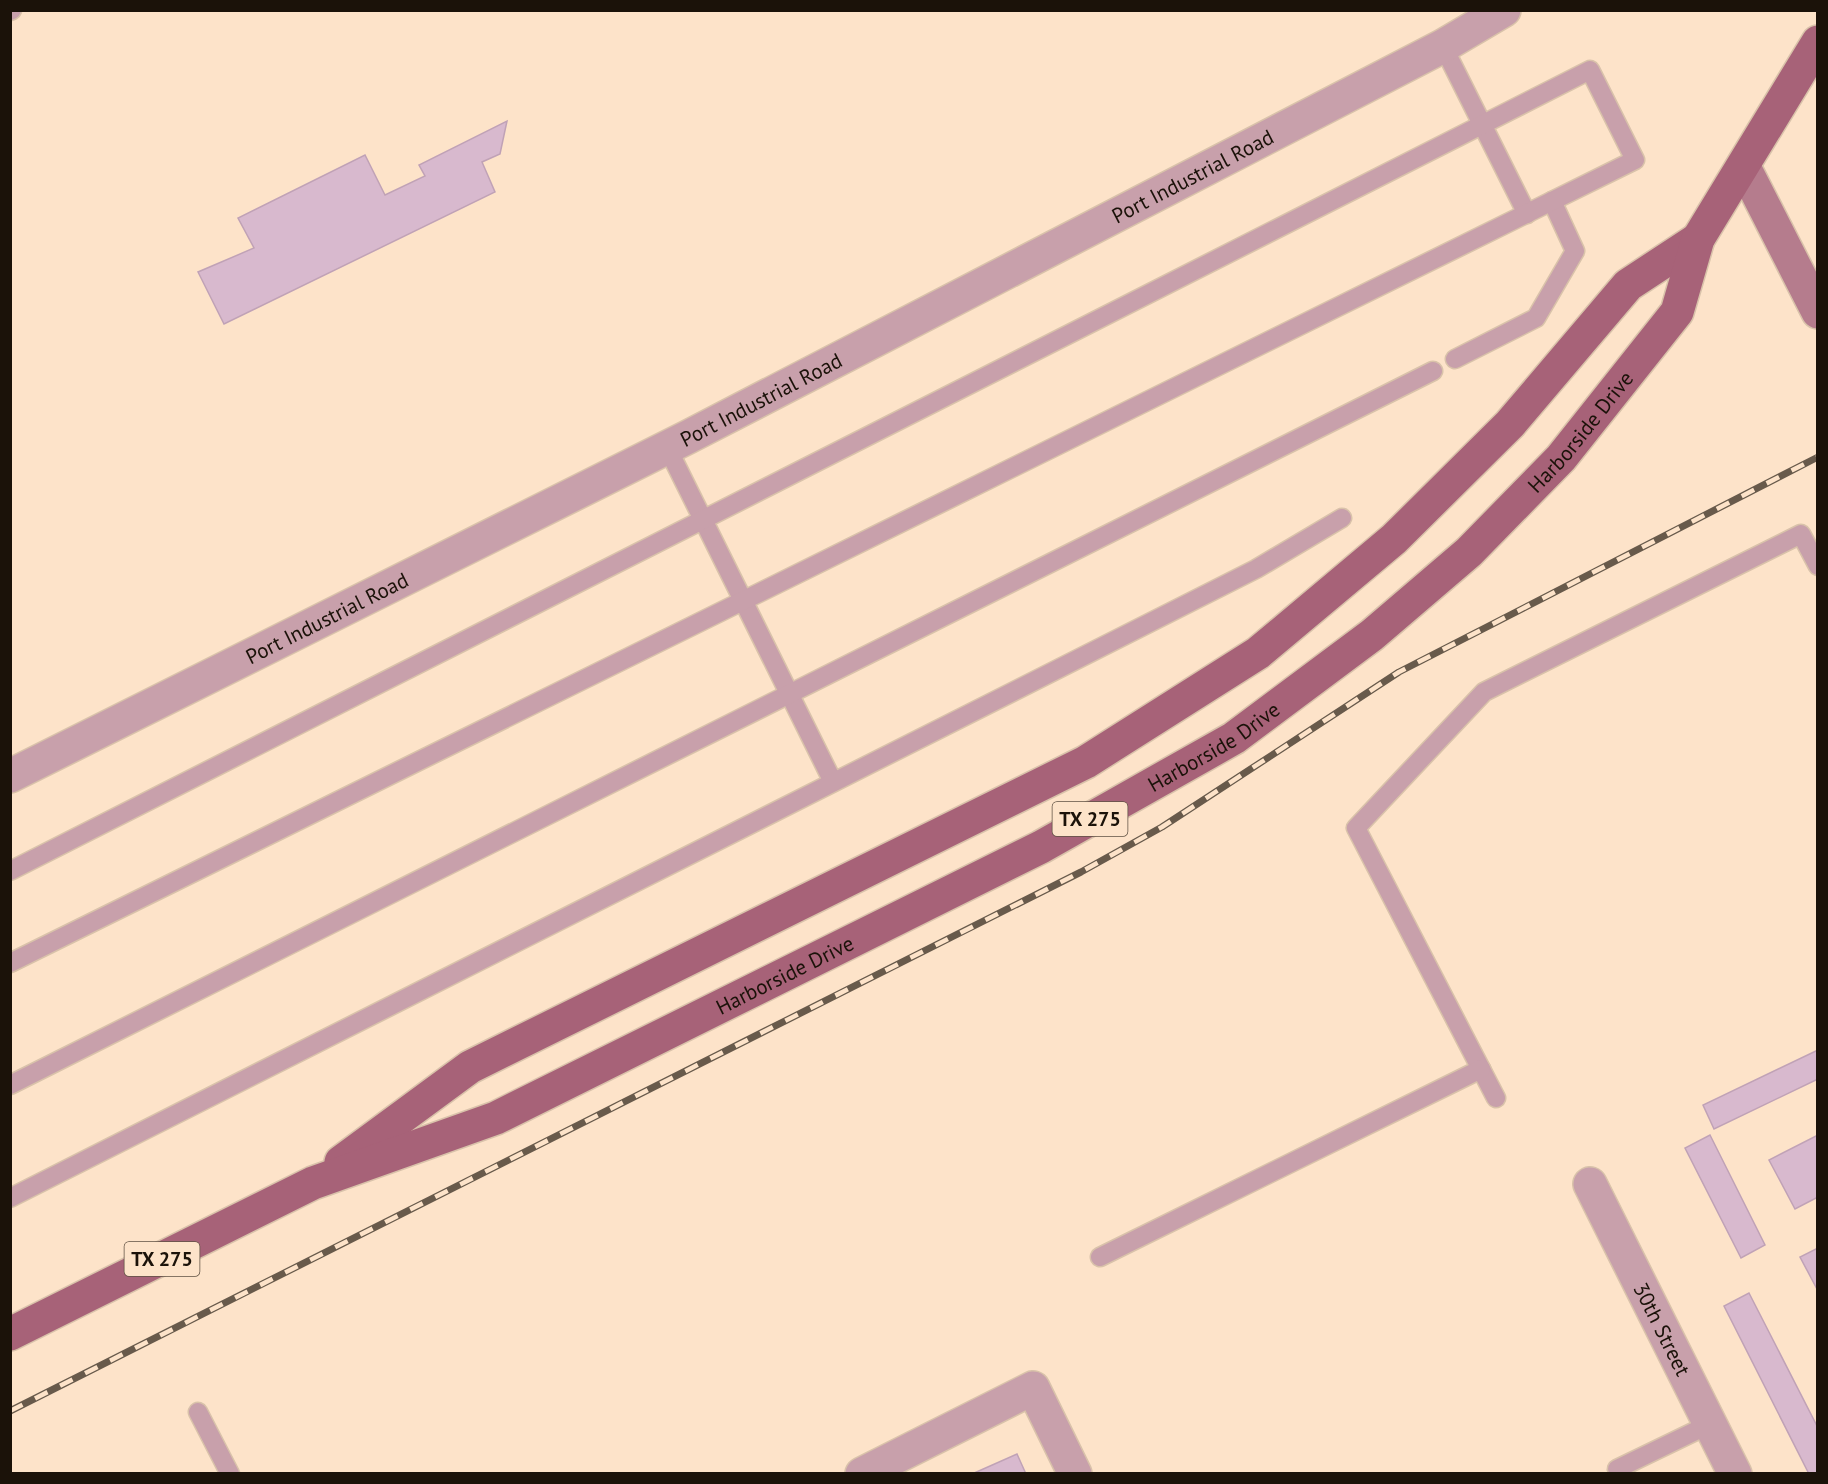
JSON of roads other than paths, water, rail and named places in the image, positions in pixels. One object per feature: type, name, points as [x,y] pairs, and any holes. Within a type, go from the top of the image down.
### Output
[{"type":"main road","name":"Harborside Drive","points":[[10,1334],[313,1183],[496,1118],[1041,847],[1234,738],[1372,635],[1461,559],[1561,458],[1677,312],[1698,239],[1744,167],[1818,42]]},
{"type":"main road","points":[[1744,167],[1818,312]]},
{"type":"main road","name":"Harborside Drive","points":[[313,1183],[470,1067],[1086,762],[1258,653],[1394,539],[1502,433],[1628,285],[1698,239]]},
{"type":"street","name":"Port Industrial Road","points":[[10,776],[667,447],[1443,46],[1504,10]]},
{"type":"street","name":"30th Street","points":[[1590,1184],[1735,1473]]},
{"type":"street","points":[[862,1473],[1033,1388],[1075,1473]]},
{"type":"lane","points":[[1443,46],[1527,214]]},
{"type":"lane","points":[[10,871],[1590,70],[1635,160],[10,963]]},
{"type":"lane","points":[[1455,359],[1536,318],[1575,251],[1552,201]]},
{"type":"lane","points":[[10,1085],[1432,371]]},
{"type":"lane","points":[[667,447],[833,782]]},
{"type":"lane","points":[[10,1198],[1256,569],[1342,518]]},
{"type":"lane","points":[[1496,1098],[1356,828],[1484,692],[1802,534],[1816,559]]},
{"type":"lane","points":[[1100,1257],[1481,1069]]},
{"type":"lane","points":[[198,1412],[230,1473]]},
{"type":"lane","points":[[1617,1469],[1710,1424]]},
{"type":"railway","points":[[10,1411],[1081,872],[1162,827],[1399,672],[1818,457]]}]
